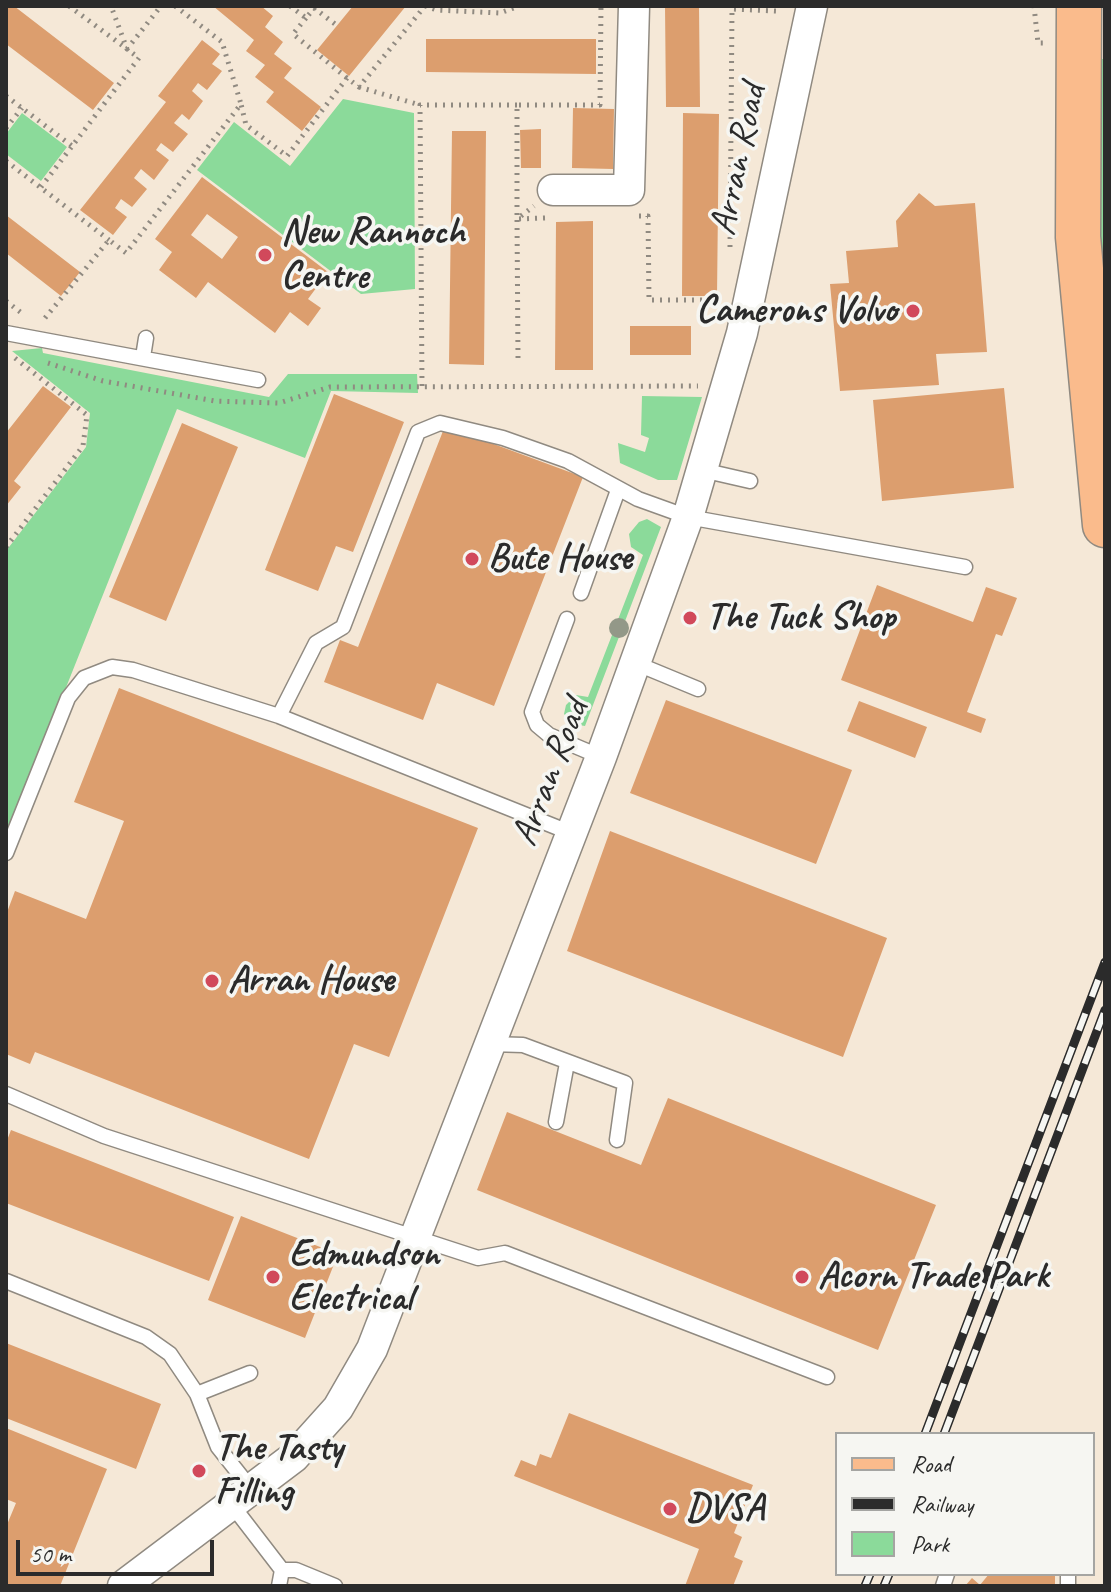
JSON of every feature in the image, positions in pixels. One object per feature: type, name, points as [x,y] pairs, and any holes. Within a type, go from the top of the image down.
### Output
[{"type":"main road","points":[[1079,6],[1078,237],[1105,525]]},
{"type":"street","points":[[553,190],[629,190],[634,6]]},
{"type":"street","name":"Arran Road","points":[[123,1586],[294,1457],[338,1408],[372,1349],[601,757],[688,517],[727,387],[812,6]]},
{"type":"lane","points":[[13,335],[46,338],[258,380]]},
{"type":"lane","points":[[143,357],[146,338]]},
{"type":"lane","points":[[279,716],[316,643],[343,627],[418,432],[440,423],[503,438],[568,461],[618,490],[688,517],[965,567]]},
{"type":"lane","points":[[702,470],[750,481]]},
{"type":"lane","points":[[581,593],[618,490]]},
{"type":"lane","points":[[567,619],[532,712],[537,725],[549,735],[601,757]]},
{"type":"lane","points":[[635,663],[698,689]]},
{"type":"lane","points":[[6,853],[68,698],[84,678],[112,667],[133,670],[279,716],[571,833]]},
{"type":"lane","points":[[489,1044],[523,1045],[625,1083],[617,1140]]},
{"type":"lane","points":[[556,1122],[567,1063]]},
{"type":"lane","points":[[6,1094],[104,1136],[414,1234],[478,1258],[505,1253],[827,1377]]},
{"type":"lane","points":[[6,1281],[146,1337],[175,1360],[197,1394],[242,1498],[282,1570],[279,1586]]},
{"type":"lane","points":[[197,1394],[250,1373]]},
{"type":"lane","points":[[282,1570],[296,1570],[335,1586]]},
{"type":"path","points":[[41,187],[139,58],[69,6]]},
{"type":"path","points":[[111,6],[127,49]]},
{"type":"path","points":[[127,49],[161,6]]},
{"type":"path","points":[[175,6],[222,42],[246,125],[287,156],[347,78]]},
{"type":"path","points":[[290,6],[306,18]]},
{"type":"path","points":[[359,87],[425,6],[437,10],[500,13],[519,6]]},
{"type":"path","points":[[730,254],[732,9],[776,11],[777,6]]},
{"type":"path","points":[[335,24],[315,7],[293,34],[359,87],[420,105],[517,105]]},
{"type":"path","points":[[6,96],[72,146]]},
{"type":"path","points":[[6,161],[126,253],[241,104]]},
{"type":"path","points":[[420,105],[422,386]]},
{"type":"path","points":[[6,128],[22,108]]},
{"type":"path","points":[[518,358],[517,219],[553,190]]},
{"type":"path","points":[[6,301],[27,317],[47,319],[109,240]]},
{"type":"path","points":[[13,335],[43,360],[64,371],[215,401],[279,403],[330,387],[727,387]]},
{"type":"path","points":[[6,547],[83,446],[87,415],[9,353]]},
{"type":"green space","points":[[1100,59],[1105,59],[1105,377],[1099,286]]},
{"type":"green space","points":[[343,99],[414,113],[415,289],[361,294],[197,170],[234,122],[290,166]]},
{"type":"green space","points":[[22,113],[67,147],[41,181],[6,154],[6,134]]},
{"type":"green space","points":[[42,348],[43,353],[269,397],[288,374],[417,374],[418,393],[331,391],[305,458],[177,409],[6,838],[6,551],[86,447],[90,413],[12,351]]},
{"type":"green space","points":[[642,396],[702,397],[677,480],[658,480],[620,463],[618,443],[645,452],[649,438],[641,435]]},
{"type":"green space","points":[[647,519],[661,527],[585,726],[573,724],[564,714],[566,705],[576,695],[588,697],[643,555],[631,547],[629,534],[639,522]]},
{"type":"building","points":[[6,6],[14,6],[114,83],[93,110],[6,44]]},
{"type":"building","points":[[213,6],[261,6],[273,16],[265,27],[283,42],[274,54],[292,68],[284,78],[321,107],[302,131],[266,102],[274,92],[255,77],[265,65],[246,51],[254,40]]},
{"type":"building","points":[[353,6],[406,6],[349,76],[317,50]]},
{"type":"building","points":[[665,6],[699,6],[700,107],[666,107]]},
{"type":"building","points":[[426,39],[596,39],[596,74],[426,72]]},
{"type":"building","points":[[202,40],[220,54],[212,64],[222,71],[207,90],[198,83],[192,91],[203,101],[189,120],[182,114],[174,123],[188,134],[173,152],[161,143],[156,150],[169,160],[154,180],[141,169],[134,178],[147,189],[132,207],[121,199],[115,208],[127,217],[113,235],[80,210],[166,102],[158,96]]},
{"type":"building","points":[[573,108],[614,109],[613,169],[572,168]]},
{"type":"building","points":[[683,113],[719,114],[717,296],[682,296]]},
{"type":"building","points":[[541,129],[541,168],[521,168],[520,130]]},
{"type":"building","points":[[452,131],[486,131],[484,365],[449,364]]},
{"type":"building","name":"New Rannoch Centre","points":[[202,177],[328,272],[308,299],[321,308],[308,326],[290,312],[275,333],[208,282],[196,298],[159,270],[172,252],[155,239]],"holes":[[[207,214],[238,237],[222,259],[191,235]]]},
{"type":"building","points":[[919,193],[935,206],[975,203],[987,352],[936,354],[939,385],[840,391],[830,284],[849,283],[846,251],[898,247],[896,221]]},
{"type":"building","points":[[6,215],[80,272],[61,296],[6,253]]},
{"type":"building","points":[[593,221],[593,370],[555,370],[556,222]]},
{"type":"building","points":[[630,326],[691,326],[691,355],[630,355]]},
{"type":"building","points":[[43,386],[71,407],[14,481],[21,487],[6,506],[6,433]]},
{"type":"building","points":[[1004,388],[1014,488],[882,501],[873,400]]},
{"type":"building","points":[[334,394],[404,422],[353,552],[336,546],[318,591],[265,570]]},
{"type":"building","points":[[182,423],[238,447],[166,621],[109,597]]},
{"type":"building","name":"Bute House","points":[[445,426],[583,477],[494,706],[437,683],[423,720],[324,682],[340,640],[358,647]]},
{"type":"building","points":[[877,585],[973,622],[986,587],[1017,598],[1002,636],[996,634],[967,712],[986,719],[981,733],[841,680]]},
{"type":"building","name":"Arran House","points":[[119,688],[478,828],[389,1057],[354,1044],[309,1159],[35,1052],[30,1064],[6,1054],[6,915],[15,891],[86,919],[124,821],[74,802]]},
{"type":"building","points":[[666,700],[852,770],[816,864],[630,793]]},
{"type":"building","points":[[859,701],[927,727],[915,758],[847,731]]},
{"type":"building","points":[[610,831],[887,938],[843,1057],[567,951]]},
{"type":"building","name":"Acorn Trade Park","points":[[668,1098],[936,1205],[878,1350],[477,1190],[507,1112],[641,1165]]},
{"type":"building","points":[[11,1130],[234,1217],[209,1281],[6,1203],[6,1143]]},
{"type":"building","name":"Edmundson Electrical","points":[[241,1216],[338,1254],[305,1338],[208,1300]]},
{"type":"building","points":[[6,1343],[161,1404],[136,1469],[6,1418]]},
{"type":"building","name":"DVSA","points":[[569,1413],[753,1485],[734,1533],[742,1537],[734,1557],[743,1561],[733,1586],[685,1586],[699,1549],[514,1476],[521,1460],[536,1466],[540,1454],[551,1458]]},
{"type":"building","points":[[6,1428],[107,1469],[60,1586],[6,1586],[6,1527],[16,1503],[6,1499]]},
{"type":"building","points":[[987,1576],[1055,1576],[1055,1586],[965,1586],[972,1578],[980,1585]]},
{"type":"railway","points":[[926,1432],[1105,962]]},
{"type":"railway","points":[[945,1432],[1105,1010]]},
{"type":"railway","points":[[865,1586],[869,1576]]},
{"type":"railway","points":[[884,1586],[888,1576]]},
{"type":"place","name":"New Rannoch Centre","points":[[265,255]]},
{"type":"place","name":"Camerons Volvo","points":[[913,311]]},
{"type":"place","name":"Bute House","points":[[472,559]]},
{"type":"place","name":"The Tuck Shop","points":[[690,618]]},
{"type":"place","name":"Arran House","points":[[212,981]]},
{"type":"place","name":"Edmundson Electrical","points":[[273,1277]]},
{"type":"place","name":"Acorn Trade Park","points":[[802,1277]]},
{"type":"place","name":"The Tasty Filling","points":[[199,1471]]},
{"type":"place","name":"DVSA","points":[[670,1509]]}]
